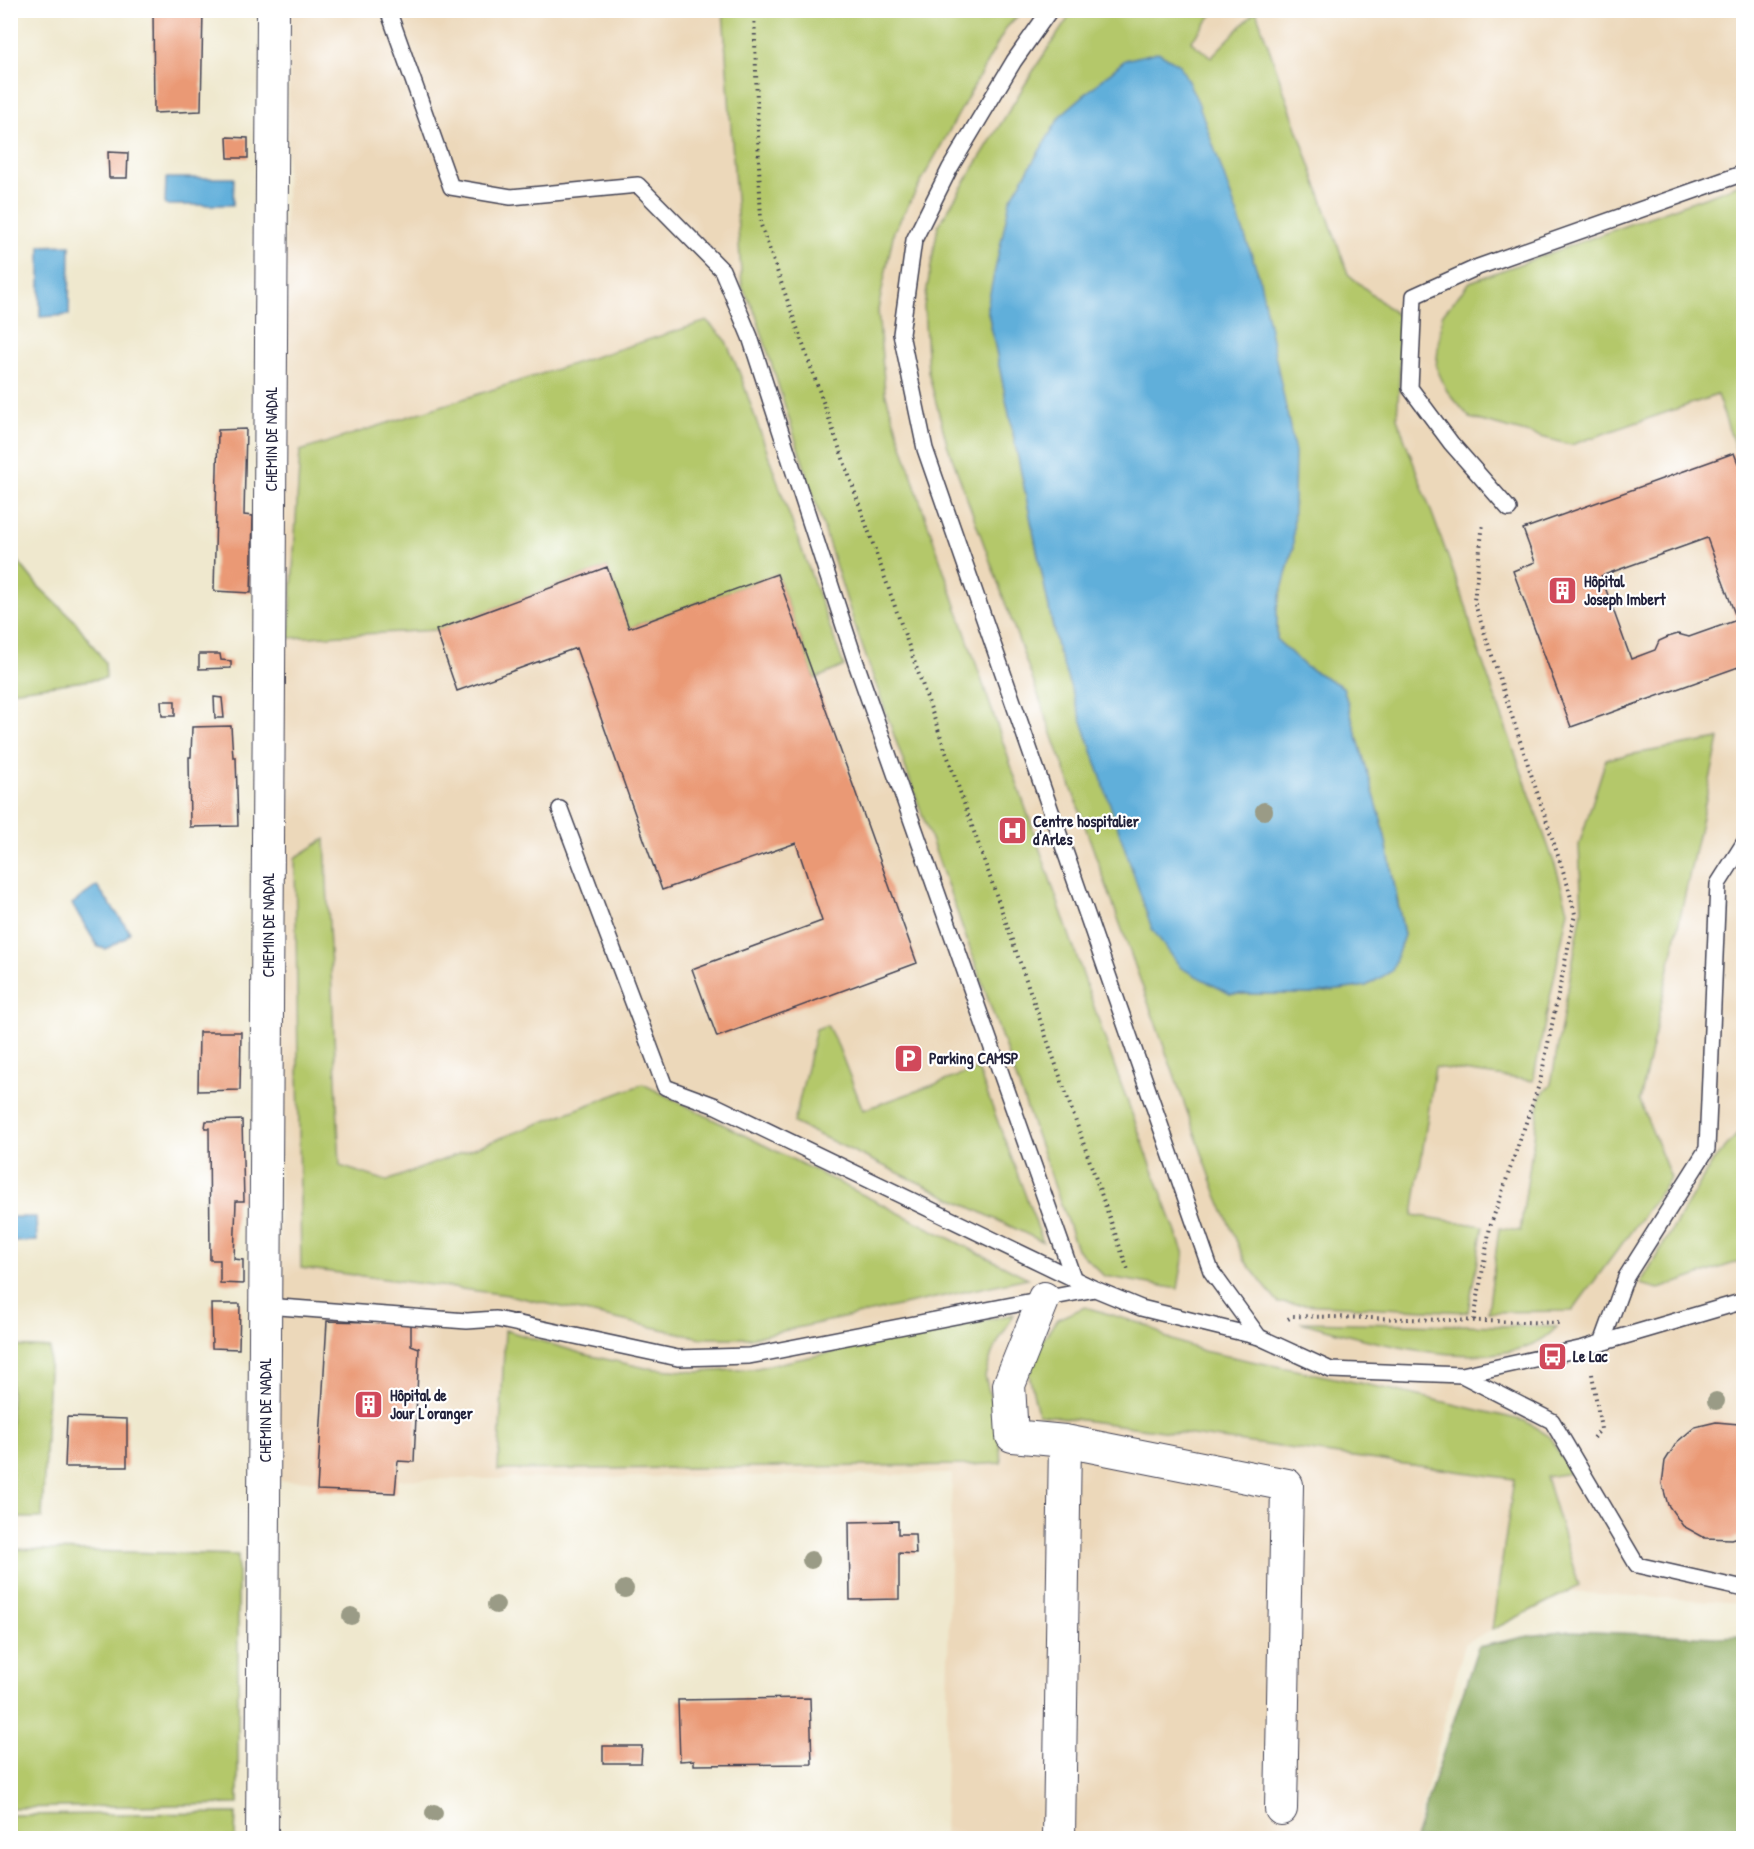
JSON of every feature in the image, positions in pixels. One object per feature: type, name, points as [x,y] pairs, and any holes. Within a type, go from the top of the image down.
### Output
[{"type":"street","name":"CHEMIN DE NADAL","points":[[262,1839],[273,10]]},
{"type":"street","points":[[1044,1298],[1009,1385],[1012,1436],[1065,1441],[1287,1485],[1281,1809]]},
{"type":"street","points":[[1061,1839],[1059,1837],[1065,1441]]},
{"type":"lane","points":[[388,10],[451,187],[511,197],[638,185],[722,270],[750,337],[856,663],[1074,1280]]},
{"type":"lane","points":[[1050,10],[1014,61],[973,129],[950,168],[914,240],[901,334],[925,449],[1207,1261],[1211,1271],[1259,1337]]},
{"type":"lane","points":[[1509,508],[1451,443],[1410,388],[1414,296],[1478,267],[1743,173]]},
{"type":"lane","points":[[560,809],[665,1087],[716,1106],[1095,1289],[1141,1308],[1259,1337],[1331,1370],[1462,1375],[1563,1353],[1743,1301]]},
{"type":"lane","points":[[1602,1342],[1626,1277],[1707,1149],[1718,884],[1743,843]]},
{"type":"lane","points":[[266,1306],[467,1321],[496,1319],[678,1358],[749,1356],[1095,1289]]},
{"type":"lane","points":[[1462,1375],[1552,1421],[1637,1565],[1743,1589]]},
{"type":"path","points":[[754,10],[761,225],[1141,1308]]},
{"type":"path","points":[[1474,1320],[1491,1227],[1540,1082],[1575,914],[1568,886],[1473,601],[1482,524],[1509,508]]},
{"type":"shaded area","name":"Centre hospitalier d'Arles","points":[[291,11],[1743,11],[1743,1603],[1570,1592],[1465,1643],[1414,1838],[944,1838],[952,1474],[279,1481],[280,408]]},
{"type":"green space","points":[[723,11],[1023,11],[1006,28],[894,231],[878,310],[885,392],[920,501],[1114,1065],[1184,1254],[1178,1289],[1104,1276],[1077,1249],[854,623],[755,312],[742,287]]},
{"type":"green space","points":[[1073,11],[1215,11],[1191,42],[1211,57],[1256,11],[1348,274],[1403,320],[1397,418],[1467,609],[1473,635],[1557,871],[1568,910],[1533,1081],[1435,1067],[1413,1215],[1483,1226],[1468,1312],[1278,1303],[1245,1261],[1217,1195],[947,444],[928,372],[924,306],[938,226]],"holes":[[[987,307],[1293,548],[1277,608],[1277,640],[1306,667],[1343,687],[1383,826],[1404,934],[1391,971],[1366,986],[1310,994],[1230,994],[1058,652]]]},
{"type":"green space","points":[[1743,183],[1743,461],[1735,447],[1717,395],[1571,445],[1470,418],[1447,391],[1436,367],[1442,315],[1470,282]]},
{"type":"green space","points":[[707,321],[725,339],[740,374],[844,666],[815,679],[777,574],[629,628],[607,567],[436,630],[289,638],[300,451]]},
{"type":"green space","points":[[10,551],[38,586],[75,621],[105,662],[106,678],[11,691]]},
{"type":"green space","points":[[1719,739],[1640,1101],[1671,1178],[1572,1311],[1488,1312],[1499,1228],[1520,1231],[1540,1097],[1551,1084],[1582,910],[1579,845],[1606,759]]},
{"type":"green space","points":[[325,839],[340,1166],[387,1181],[643,1084],[1028,1278],[750,1338],[702,1338],[508,1295],[301,1268],[295,858]]},
{"type":"green space","points":[[827,1025],[838,1046],[863,1110],[978,1069],[1043,1242],[794,1123],[816,1029]]},
{"type":"green space","points":[[1743,1128],[1743,1260],[1659,1289],[1640,1284],[1713,1161]]},
{"type":"green space","points":[[1085,1307],[1149,1326],[1167,1338],[1203,1351],[1393,1390],[1525,1421],[1549,1436],[1571,1473],[1546,1477],[1579,1586],[1492,1630],[1514,1479],[1038,1414],[1029,1374],[1038,1347],[1057,1319]]},
{"type":"green space","points":[[1014,1314],[992,1353],[985,1376],[999,1433],[1001,1463],[498,1470],[505,1330],[587,1355],[646,1368],[697,1372],[752,1369]]},
{"type":"green space","points":[[1300,1322],[1557,1327],[1542,1340],[1513,1350],[1484,1354],[1453,1354],[1388,1345]]},
{"type":"green space","points":[[11,1346],[50,1348],[42,1518],[11,1518]]},
{"type":"green space","points":[[11,1549],[238,1555],[238,1804],[11,1808]]},
{"type":"green space","points":[[1570,1631],[1743,1636],[1743,1838],[1415,1838],[1478,1647],[1529,1636]]},
{"type":"green space","points":[[236,1813],[235,1838],[11,1838],[11,1815]]},
{"type":"water","points":[[1158,52],[1180,65],[1198,102],[1259,276],[1295,452],[1293,548],[1277,608],[1277,640],[1306,667],[1343,687],[1383,826],[1404,935],[1392,971],[1366,986],[1310,994],[1230,994],[1181,968],[1152,929],[1057,647],[987,307],[1010,200],[1061,115],[1125,60]]},
{"type":"water","points":[[166,178],[234,178],[233,205],[165,205]]},
{"type":"water","points":[[70,245],[69,315],[40,317],[40,246]]},
{"type":"water","points":[[97,886],[130,932],[125,938],[106,949],[98,947],[72,904]]},
{"type":"water","points":[[11,1217],[36,1217],[37,1241],[11,1242]]},
{"type":"building","points":[[153,10],[203,10],[201,111],[154,113]]},
{"type":"building","points":[[227,137],[248,138],[248,158],[228,158]]},
{"type":"building","points":[[108,152],[128,153],[127,178],[109,178]]},
{"type":"building","points":[[246,429],[244,515],[253,516],[251,593],[214,591],[218,430]]},
{"type":"building","name":"Hôpital Joseph Imbert","points":[[1734,453],[1741,471],[1744,470],[1744,665],[1571,727],[1513,571],[1535,562],[1523,529]],"holes":[[[1707,538],[1737,620],[1689,637],[1678,634],[1668,637],[1659,641],[1655,650],[1631,659],[1601,576]]]},
{"type":"building","points":[[607,567],[629,628],[777,574],[917,963],[717,1037],[692,969],[822,921],[796,843],[662,890],[576,648],[457,691],[436,630]]},
{"type":"building","points":[[199,654],[220,654],[221,660],[231,661],[231,668],[199,669]]},
{"type":"building","points":[[214,697],[222,698],[224,718],[215,718]]},
{"type":"building","points":[[161,701],[175,701],[175,716],[162,716]]},
{"type":"building","points":[[231,726],[233,757],[236,757],[238,826],[190,827],[189,757],[191,757],[192,727]]},
{"type":"building","points":[[199,1032],[241,1032],[240,1090],[198,1091]]},
{"type":"building","points":[[242,1120],[244,1201],[236,1201],[234,1259],[243,1260],[243,1284],[220,1283],[220,1260],[210,1260],[209,1128],[205,1128],[206,1121]]},
{"type":"building","points":[[211,1304],[240,1304],[239,1349],[212,1348]]},
{"type":"building","name":"Hôpital de Jour L'oranger","points":[[327,1321],[411,1323],[411,1345],[419,1348],[414,1462],[398,1461],[395,1493],[317,1490]]},
{"type":"building","points":[[67,1417],[127,1419],[127,1467],[65,1467]]},
{"type":"building","points":[[1716,1422],[1744,1426],[1744,1535],[1731,1539],[1705,1538],[1683,1526],[1668,1505],[1662,1484],[1665,1461],[1677,1442],[1695,1427]]},
{"type":"building","points":[[898,1521],[898,1534],[915,1534],[916,1554],[899,1553],[899,1599],[850,1600],[849,1522]]},
{"type":"building","points":[[810,1698],[812,1764],[694,1765],[694,1760],[680,1761],[678,1700]]},
{"type":"building","points":[[603,1746],[642,1746],[641,1763],[603,1763]]},
{"type":"place","name":"Hôpital Joseph Imbert","points":[[1563,590]]},
{"type":"place","name":"Centre hospitalier d'Arles","points":[[1012,830]]},
{"type":"place","name":"Parking CAMSP","points":[[908,1058]]},
{"type":"place","name":"Le Lac","points":[[1552,1356]]},
{"type":"place","name":"Hôpital de Jour L'oranger","points":[[369,1404]]}]
